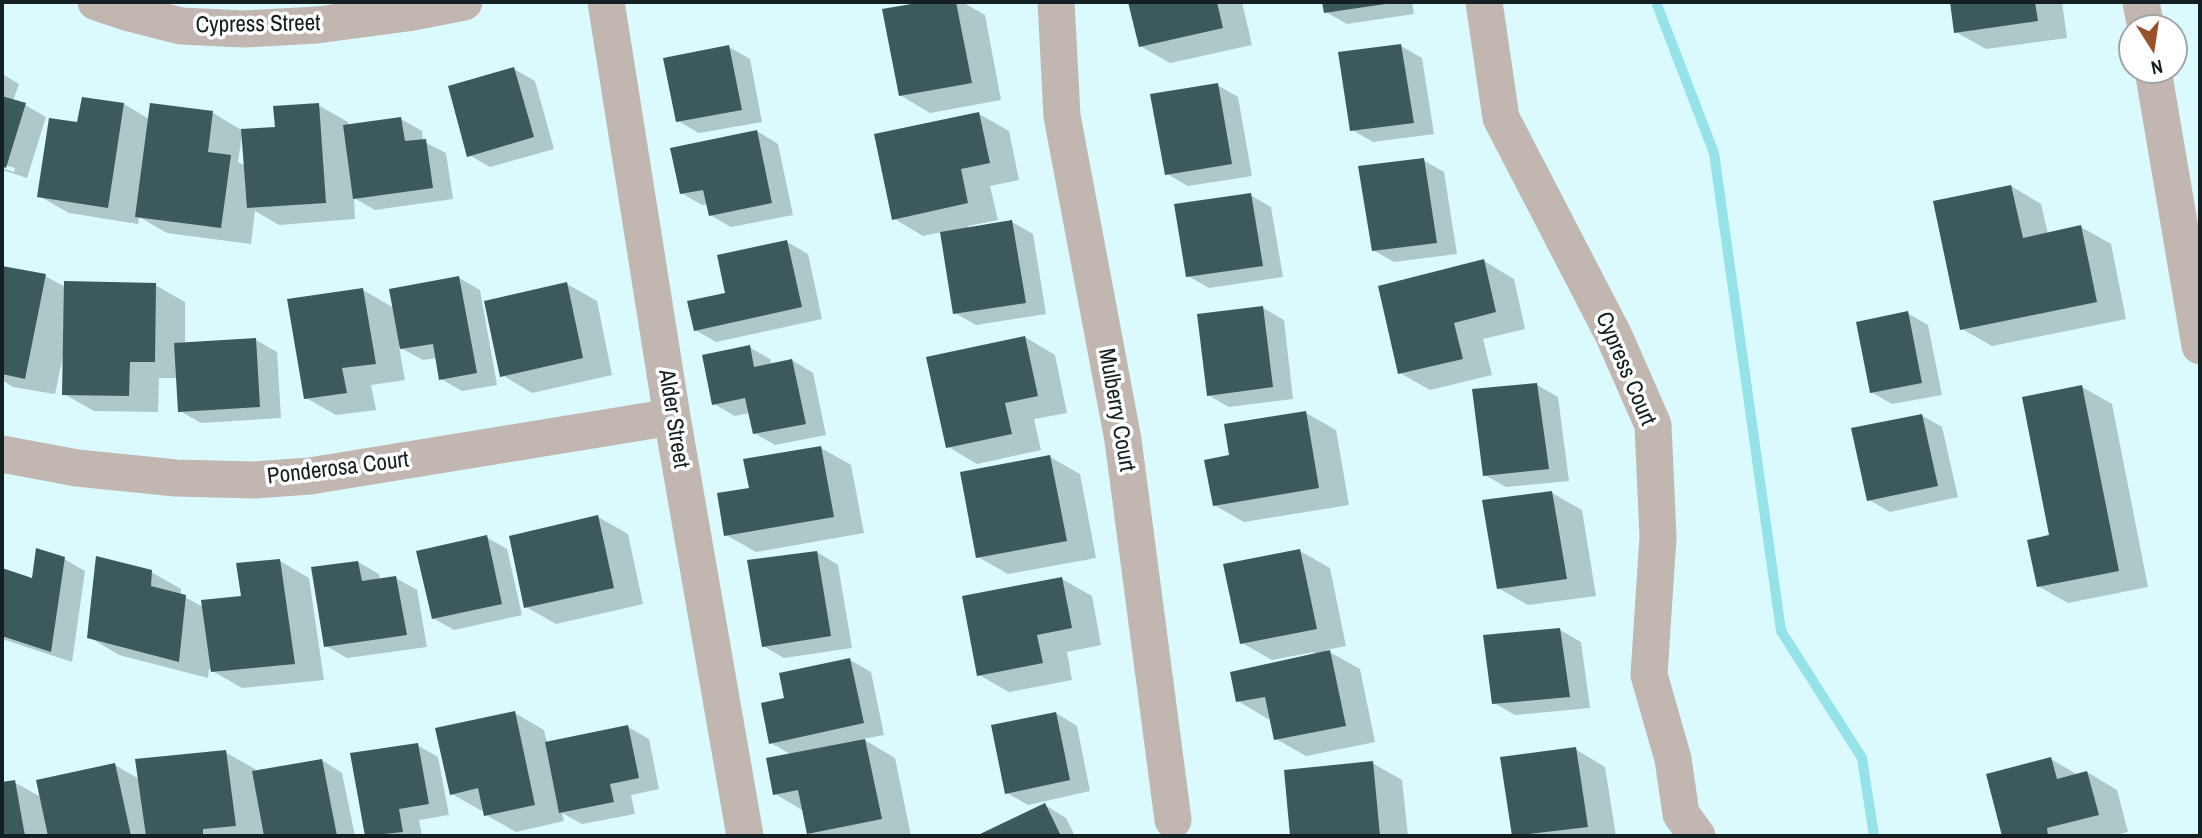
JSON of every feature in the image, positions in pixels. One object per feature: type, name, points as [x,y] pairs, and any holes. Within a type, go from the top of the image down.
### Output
[{"type":"street","name":"Cypress Street","points":[[96,2],[181,26],[244,29],[317,25],[464,2]]},
{"type":"street","name":"Alder Street","points":[[606,2],[673,417],[745,836]]},
{"type":"street","name":"Mulberry Court","points":[[1056,2],[1062,116],[1123,440],[1173,820]]},
{"type":"street","name":"Cypress Court","points":[[1484,2],[1501,118],[1614,336],[1653,425],[1658,537],[1649,675],[1673,759],[1682,814],[1697,836]]},
{"type":"street","points":[[2155,84],[2200,346]]},
{"type":"street","name":"Ponderosa Court","points":[[2,454],[77,468],[176,478],[254,480],[310,476],[673,417]]},
{"type":"building","points":[[923,2],[956,2],[972,83],[899,96],[882,9]]},
{"type":"building","points":[[1128,2],[1217,2],[1223,28],[1139,47]]},
{"type":"building","points":[[1322,2],[1392,2],[1392,3],[1324,13]]},
{"type":"building","points":[[1950,2],[2035,2],[2038,21],[1954,33]]},
{"type":"building","points":[[1401,44],[1414,123],[1350,131],[1338,52]]},
{"type":"building","points":[[729,45],[742,110],[676,122],[663,58]]},
{"type":"building","points":[[514,67],[534,137],[467,157],[448,86]]},
{"type":"building","points":[[1218,83],[1232,164],[1165,175],[1150,94]]},
{"type":"building","points":[[2,96],[26,103],[6,168],[2,166]]},
{"type":"building","points":[[82,97],[124,103],[108,208],[37,197],[49,118],[77,122]]},
{"type":"building","points":[[150,103],[213,111],[208,152],[231,155],[221,228],[135,217]]},
{"type":"building","points":[[319,103],[326,203],[247,208],[241,129],[275,127],[273,106]]},
{"type":"building","points":[[979,112],[990,163],[961,169],[968,203],[892,220],[874,134]]},
{"type":"building","points":[[401,117],[405,141],[426,139],[433,188],[353,199],[343,125]]},
{"type":"building","points":[[757,130],[772,203],[709,216],[703,190],[680,194],[670,148]]},
{"type":"building","points":[[1424,158],[1437,243],[1372,251],[1358,166]]},
{"type":"building","points":[[2011,185],[2023,238],[2081,225],[2097,302],[1960,330],[1933,201]]},
{"type":"building","points":[[1251,193],[1263,266],[1186,277],[1174,204]]},
{"type":"building","points":[[1012,220],[1026,303],[953,314],[940,232]]},
{"type":"building","points":[[787,240],[802,307],[694,331],[687,301],[725,293],[717,255]]},
{"type":"building","points":[[1484,259],[1496,312],[1454,323],[1463,359],[1398,374],[1378,286]]},
{"type":"building","points":[[2,266],[46,274],[25,379],[2,374]]},
{"type":"building","points":[[459,276],[477,373],[439,380],[433,344],[400,349],[389,289]]},
{"type":"building","points":[[64,281],[156,283],[155,362],[130,362],[129,396],[62,395]]},
{"type":"building","points":[[567,282],[583,358],[500,377],[484,301]]},
{"type":"building","points":[[363,288],[376,364],[342,368],[347,393],[304,399],[287,299]]},
{"type":"building","points":[[1263,306],[1273,387],[1207,396],[1197,314]]},
{"type":"building","points":[[1908,311],[1922,383],[1870,393],[1856,322]]},
{"type":"building","points":[[1025,336],[1038,396],[1005,403],[1012,434],[946,448],[926,357]]},
{"type":"building","points":[[256,338],[260,407],[178,412],[174,343]]},
{"type":"building","points":[[750,345],[754,367],[792,359],[806,424],[753,434],[745,398],[712,405],[702,355]]},
{"type":"building","points":[[1537,383],[1549,469],[1483,476],[1472,389]]},
{"type":"building","points":[[2082,385],[2119,571],[2037,587],[2027,540],[2049,535],[2022,397]]},
{"type":"building","points":[[1306,411],[1319,488],[1213,506],[1204,460],[1229,455],[1224,424]]},
{"type":"building","points":[[1922,414],[1938,486],[1867,501],[1851,428]]},
{"type":"building","points":[[821,446],[834,517],[724,536],[717,493],[749,488],[743,459]]},
{"type":"building","points":[[1050,455],[1067,541],[976,558],[960,472]]},
{"type":"building","points":[[1552,491],[1567,579],[1497,589],[1482,500]]},
{"type":"building","points":[[598,515],[614,588],[524,608],[509,536]]},
{"type":"building","points":[[487,535],[502,604],[432,619],[416,551]]},
{"type":"building","points":[[36,548],[65,557],[51,652],[2,636],[2,568],[32,578]]},
{"type":"building","points":[[1300,549],[1317,629],[1240,644],[1223,564]]},
{"type":"building","points":[[817,551],[831,636],[762,647],[747,560]]},
{"type":"building","points":[[96,556],[152,570],[151,586],[186,595],[179,662],[87,638]]},
{"type":"building","points":[[280,559],[295,664],[211,672],[201,600],[241,596],[236,563]]},
{"type":"building","points":[[358,561],[362,581],[396,576],[407,635],[324,647],[311,567]]},
{"type":"building","points":[[1062,577],[1072,628],[1037,635],[1043,663],[977,676],[962,596]]},
{"type":"building","points":[[1560,628],[1570,697],[1492,704],[1483,635]]},
{"type":"building","points":[[1330,650],[1346,726],[1274,740],[1265,697],[1236,702],[1230,672]]},
{"type":"building","points":[[850,658],[864,723],[769,744],[761,703],[784,698],[779,673]]},
{"type":"building","points":[[515,711],[535,805],[484,816],[478,788],[450,795],[435,728]]},
{"type":"building","points":[[1056,712],[1070,780],[1005,794],[991,725]]},
{"type":"building","points":[[628,725],[639,778],[610,784],[614,802],[559,813],[545,742]]},
{"type":"building","points":[[865,739],[882,819],[807,834],[798,790],[773,795],[766,758]]},
{"type":"building","points":[[418,743],[429,804],[399,809],[403,832],[365,836],[350,753]]},
{"type":"building","points":[[1576,747],[1588,827],[1512,836],[1500,757]]},
{"type":"building","points":[[226,750],[236,826],[203,829],[203,836],[146,836],[135,759]]},
{"type":"building","points":[[2051,757],[2057,779],[2087,771],[2099,815],[2047,828],[2048,836],[2002,836],[1986,774]]},
{"type":"building","points":[[322,759],[337,836],[264,836],[252,771]]},
{"type":"building","points":[[1373,761],[1380,836],[1290,836],[1284,770]]},
{"type":"building","points":[[115,763],[131,836],[48,836],[36,780]]},
{"type":"building","points":[[15,780],[25,836],[2,836],[2,782]]},
{"type":"building","points":[[1045,803],[1061,836],[980,834]]},
{"type":"waterway","points":[[1656,2],[1714,153],[1781,631],[1862,758],[1874,836]]}]
